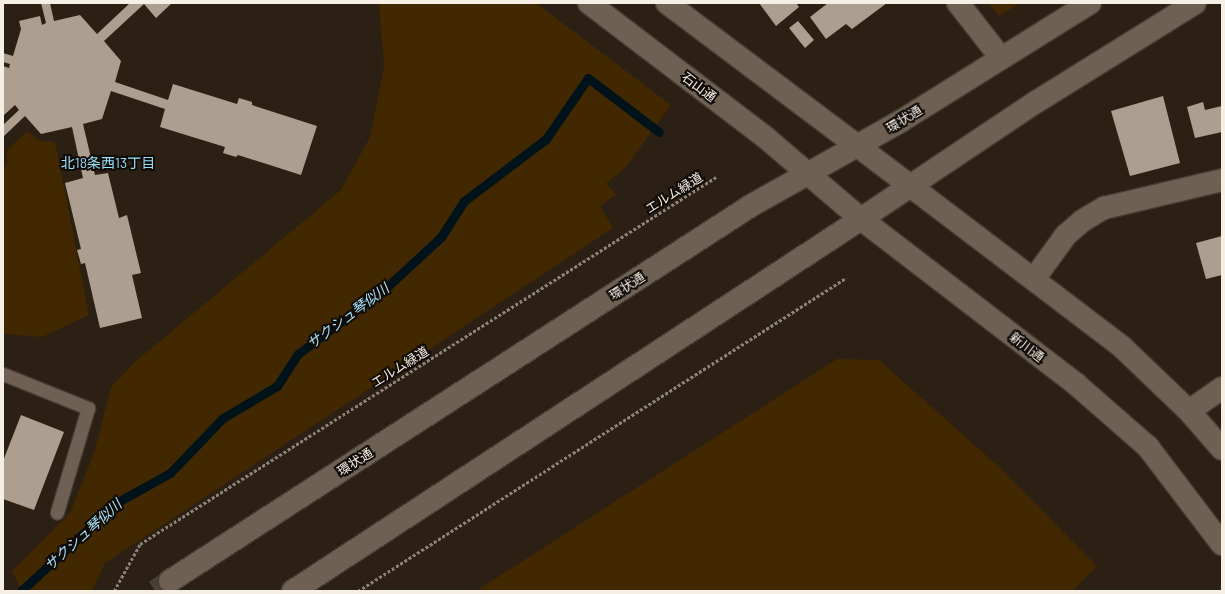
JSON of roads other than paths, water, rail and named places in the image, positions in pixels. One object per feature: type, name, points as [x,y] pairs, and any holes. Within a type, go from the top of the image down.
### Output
[{"type":"street","name":"石山通","points":[[588,3],[809,173]]},
{"type":"street","points":[[667,3],[1034,278],[1121,346],[1189,411],[1222,449]]},
{"type":"street","points":[[958,3],[1001,58]]},
{"type":"street","name":"環状通","points":[[170,581],[752,205],[859,147],[1090,3]]},
{"type":"street","points":[[293,591],[862,219],[1036,102],[1195,3]]},
{"type":"street","name":"新川通","points":[[809,173],[862,219],[1077,385],[1148,448],[1222,544]]},
{"type":"street","points":[[1034,278],[1066,235],[1082,221],[1104,208],[1222,180]]},
{"type":"street","points":[[1189,411],[1222,388]]},
{"type":"lane","points":[[3,374],[88,408],[57,512]]},
{"type":"waterway","name":"サクシュ琴似川","points":[[21,591],[116,503],[170,473],[223,418],[277,386],[298,354],[389,285],[441,237],[464,201],[546,139],[588,78],[659,132]]},
{"type":"tunnel","points":[[155,591],[170,581]]},
{"type":"district","name":"北18条西13丁目","points":[[108,163]]}]
